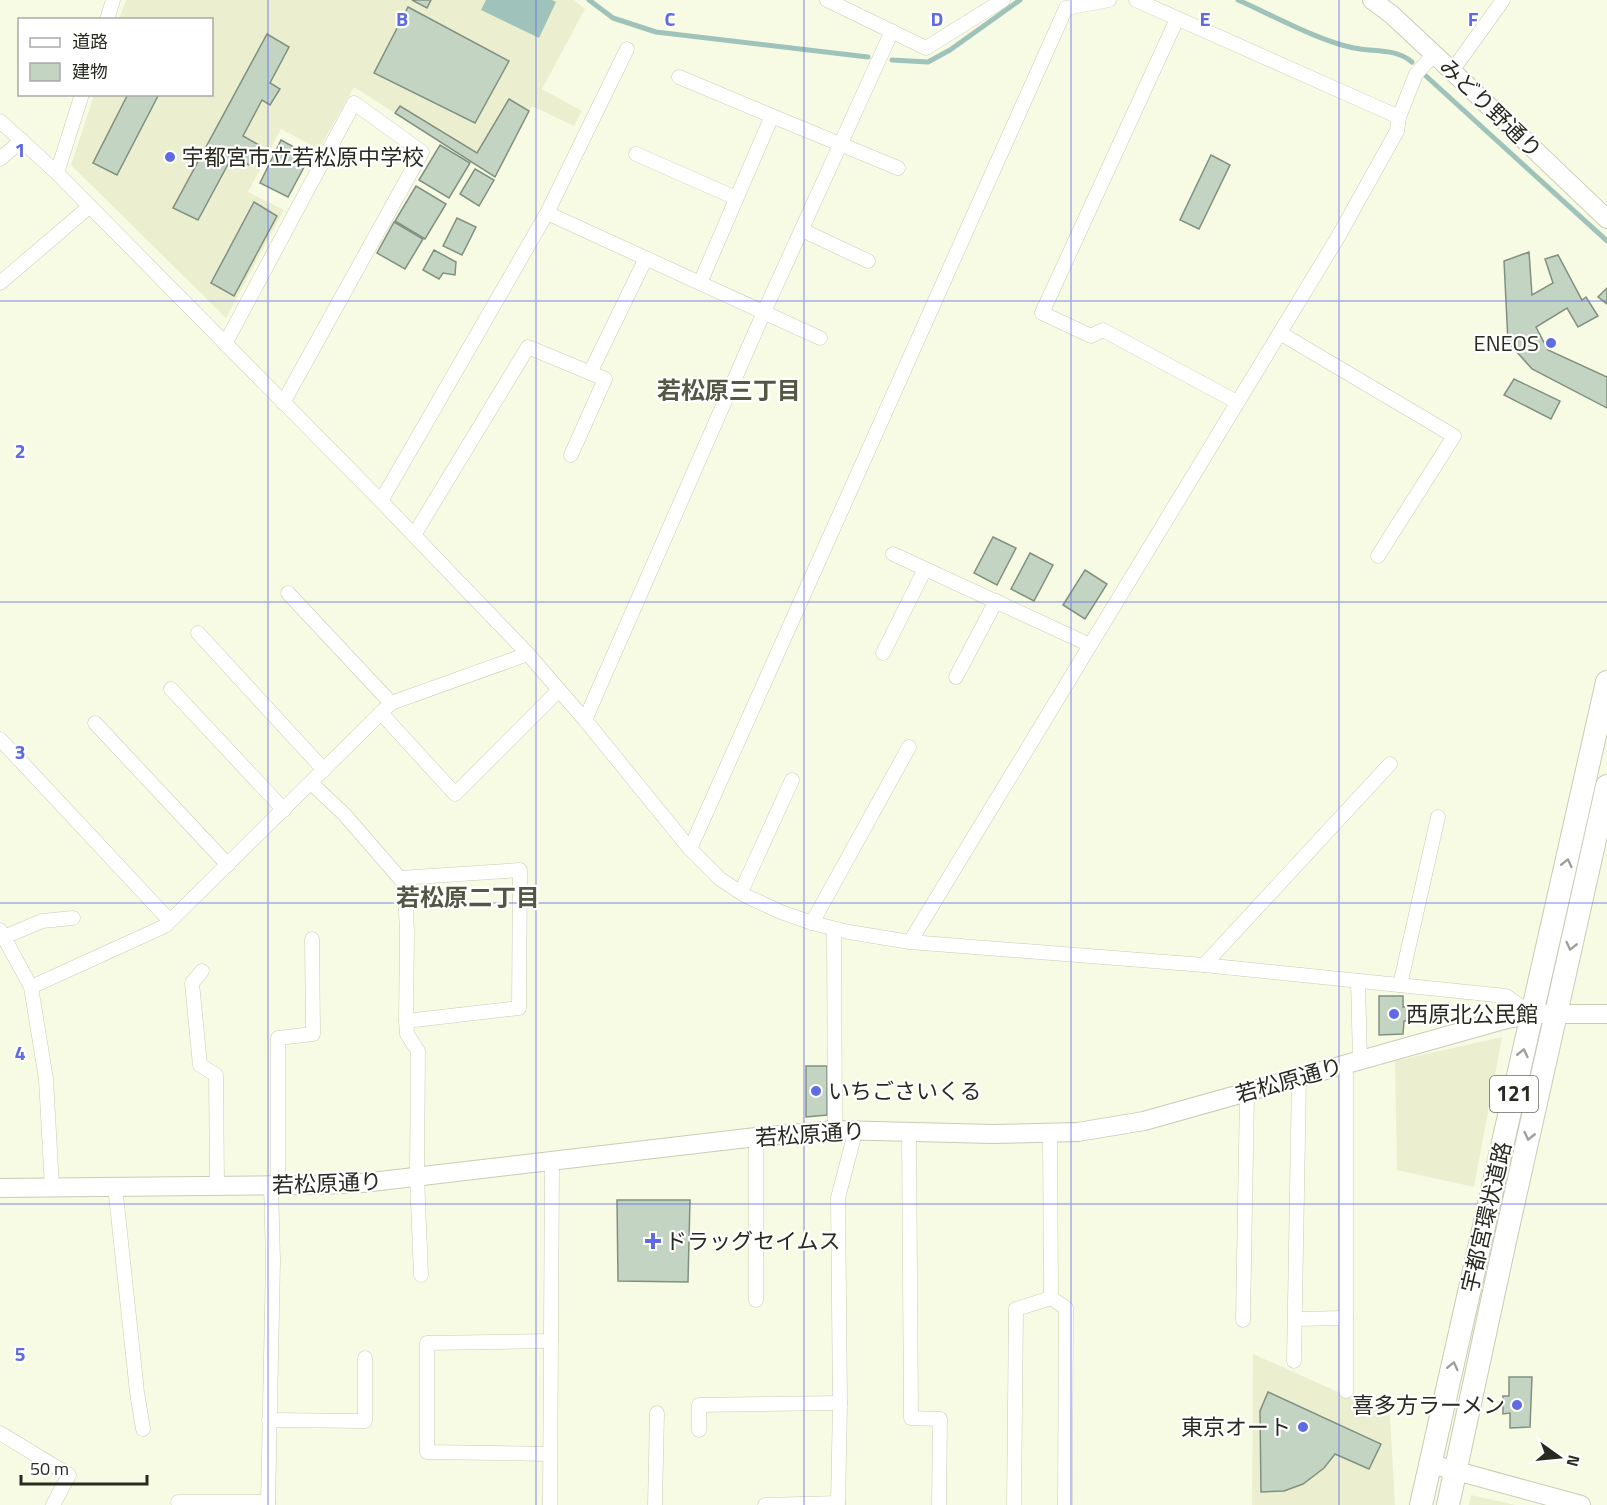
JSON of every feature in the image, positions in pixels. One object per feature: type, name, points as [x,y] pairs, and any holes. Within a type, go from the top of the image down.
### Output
[{"type":"highway","name":"宇都宮環状道路","points":[[1421,1505],[1607,682]]},
{"type":"highway","name":"宇都宮環状道路","points":[[1448,1505],[1607,786]]},
{"type":"street","points":[[108,18],[113,0]]},
{"type":"street","points":[[827,0],[926,48],[1003,0]]},
{"type":"street","points":[[690,849],[1066,8],[1109,0]]},
{"type":"street","points":[[1136,0],[1399,117]]},
{"type":"street","name":"みどり野通り","points":[[1372,0],[1391,14],[1434,54],[1607,219]]},
{"type":"street","points":[[1452,71],[1503,0]]},
{"type":"street","points":[[1177,19],[1042,313],[1091,336],[1103,330],[1237,402]]},
{"type":"street","points":[[585,720],[764,312],[892,31]]},
{"type":"street","points":[[381,501],[547,213],[627,49]]},
{"type":"street","points":[[910,942],[1338,237],[1397,131],[1399,117],[1416,75],[1434,54]]},
{"type":"street","points":[[679,77],[898,168]]},
{"type":"street","points":[[57,173],[81,96]]},
{"type":"street","points":[[225,344],[354,103],[422,152],[284,403]]},
{"type":"street","points":[[700,283],[772,116]]},
{"type":"street","points":[[0,121],[57,173],[414,535],[528,654],[690,849],[720,879],[741,892],[781,912],[812,923],[910,942],[1204,965],[1506,996],[1532,1014]]},
{"type":"street","points":[[0,159],[22,140]]},
{"type":"street","points":[[636,154],[736,198]]},
{"type":"street","points":[[0,283],[89,207]]},
{"type":"street","points":[[547,213],[820,338]]},
{"type":"street","points":[[802,230],[868,261]]},
{"type":"street","points":[[590,373],[646,258]]},
{"type":"street","points":[[1280,333],[1454,436],[1378,556]]},
{"type":"street","points":[[414,535],[528,347],[605,379],[571,455]]},
{"type":"street","points":[[893,554],[1090,645]]},
{"type":"street","points":[[883,653],[925,569]]},
{"type":"street","points":[[288,593],[391,703]]},
{"type":"street","points":[[956,677],[996,601]]},
{"type":"street","points":[[198,633],[324,770]]},
{"type":"street","points":[[31,987],[165,926],[391,703],[528,654]]},
{"type":"street","points":[[171,689],[285,810]]},
{"type":"street","points":[[381,713],[455,794],[559,690]]},
{"type":"street","points":[[95,723],[228,865]]},
{"type":"street","points":[[0,740],[170,921]]},
{"type":"street","points":[[812,923],[909,747]]},
{"type":"street","points":[[1204,965],[1390,764]]},
{"type":"street","points":[[741,892],[792,780]]},
{"type":"street","points":[[311,783],[344,813],[400,879],[405,890],[406,1022],[407,1034],[418,1051],[417,1177],[421,1275]]},
{"type":"street","points":[[1400,985],[1438,817]]},
{"type":"street","points":[[400,879],[520,870],[519,1008],[406,1022]]},
{"type":"street","points":[[52,1187],[46,1080],[31,987],[2,934],[42,921],[74,918]]},
{"type":"street","points":[[834,929],[835,1130]]},
{"type":"street","points":[[178,1502],[268,1504],[278,1038],[313,1034],[312,939]]},
{"type":"street","points":[[202,971],[192,982],[200,1065],[216,1075],[217,1186]]},
{"type":"street","points":[[1346,1391],[1353,1062],[1359,981]]},
{"type":"street","name":"若松原通り","points":[[0,1188],[363,1183],[756,1137],[835,1130],[1050,1134],[1088,1131],[1144,1121],[1503,1020],[1532,1014],[1607,1014]]},
{"type":"street","points":[[1294,1361],[1299,1078]]},
{"type":"street","points":[[1243,1320],[1246,1093]]},
{"type":"street","points":[[765,1505],[838,1504],[840,1403],[838,1198],[856,1129]]},
{"type":"street","points":[[909,1131],[911,1418],[940,1419],[939,1505]]},
{"type":"street","points":[[1050,1134],[1051,1299]]},
{"type":"street","points":[[756,1137],[756,1300]]},
{"type":"street","points":[[550,1505],[552,1162]]},
{"type":"street","points":[[115,1186],[143,1429]]},
{"type":"street","points":[[1014,1505],[1016,1309],[1051,1299],[1066,1308],[1065,1505]]},
{"type":"street","points":[[1294,1318],[1346,1318]]},
{"type":"street","points":[[550,1454],[426,1452],[426,1365],[427,1343],[551,1341]]},
{"type":"street","points":[[269,1420],[365,1421],[365,1358]]},
{"type":"street","points":[[699,1430],[699,1405],[840,1403]]},
{"type":"street","points":[[655,1505],[657,1413]]},
{"type":"street","points":[[0,1433],[69,1475],[53,1505]]},
{"type":"street","points":[[1431,1464],[1581,1505]]},
{"type":"shaded area","name":"宇都宮市立若松原中学校","points":[[126,0],[574,0],[585,9],[542,89],[582,111],[574,126],[532,106],[495,177],[354,87],[319,149],[281,129],[248,192],[284,210],[226,318],[71,165],[94,96],[213,96],[213,18],[119,18]]},
{"type":"shaded area","points":[[1502,1037],[1474,1187],[1397,1170],[1395,1061]]},
{"type":"shaded area","name":"東京オート","points":[[1253,1354],[1390,1415],[1395,1505],[1252,1505]]},
{"type":"shaded area","points":[[1471,1495],[1516,1505],[1469,1505]]},
{"type":"water","points":[[486,0],[552,0],[556,2],[539,38],[481,10]]},
{"type":"building","points":[[412,0],[431,0],[427,8]]},
{"type":"building","points":[[408,7],[509,61],[475,123],[374,73]]},
{"type":"building","points":[[267,34],[289,47],[270,83],[280,89],[270,105],[262,100],[243,136],[259,145],[249,165],[232,157],[198,220],[173,208]]},
{"type":"building","points":[[127,96],[158,96],[117,175],[93,163]]},
{"type":"building","points":[[509,99],[529,111],[495,177],[395,113],[400,106],[477,153]]},
{"type":"building","points":[[281,140],[310,156],[288,197],[260,183]]},
{"type":"building","points":[[440,145],[470,163],[449,198],[419,180]]},
{"type":"building","points":[[1211,155],[1230,165],[1199,229],[1180,220]]},
{"type":"building","points":[[475,169],[494,180],[479,206],[460,194]]},
{"type":"building","points":[[416,186],[446,204],[425,239],[395,221]]},
{"type":"building","points":[[254,202],[277,216],[234,296],[211,283]]},
{"type":"building","points":[[457,218],[476,227],[462,255],[443,246]]},
{"type":"building","points":[[394,222],[423,239],[405,269],[377,253]]},
{"type":"building","points":[[434,250],[456,262],[455,275],[443,273],[439,279],[423,270]]},
{"type":"building","points":[[1529,252],[1532,295],[1553,283],[1545,259],[1558,255],[1582,300],[1586,297],[1598,316],[1578,327],[1567,308],[1536,327],[1548,350],[1607,377],[1607,408],[1532,369],[1508,342],[1504,261]]},
{"type":"building","points":[[1607,288],[1607,304],[1598,297]]},
{"type":"building","points":[[1514,379],[1560,401],[1551,419],[1504,395]]},
{"type":"building","points":[[993,537],[1016,548],[997,585],[974,573]]},
{"type":"building","points":[[1030,553],[1053,565],[1034,601],[1011,589]]},
{"type":"building","points":[[1085,570],[1107,584],[1085,619],[1063,605]]},
{"type":"building","name":"西原北公民館","points":[[1379,996],[1403,996],[1403,1007],[1408,1007],[1408,1021],[1404,1021],[1403,1034],[1379,1035]]},
{"type":"building","name":"いちごさいくる","points":[[806,1066],[827,1066],[827,1115],[806,1117]]},
{"type":"building","name":"ドラッグセイムス","points":[[617,1200],[690,1200],[688,1282],[618,1281]]},
{"type":"building","name":"喜多方ラーメン","points":[[1509,1377],[1532,1377],[1530,1427],[1510,1428],[1510,1413],[1503,1414],[1503,1396],[1509,1396]]},
{"type":"building","name":"東京オート","points":[[1268,1392],[1381,1444],[1369,1469],[1335,1454],[1324,1468],[1303,1484],[1284,1491],[1261,1492],[1260,1411]]},
{"type":"waterway","points":[[589,0],[613,18],[656,32],[868,57]]},
{"type":"waterway","points":[[892,60],[928,62],[950,50],[1020,0]]},
{"type":"waterway","points":[[1238,0],[1340,45],[1392,52],[1412,62]]},
{"type":"waterway","points":[[1426,76],[1607,241]]},
{"type":"place","name":"宇都宮市立若松原中学校","points":[[170,157]]},
{"type":"place","name":"ENEOS","points":[[1551,343]]},
{"type":"place","name":"西原北公民館","points":[[1394,1014]]},
{"type":"place","name":"いちごさいくる","points":[[816,1091]]},
{"type":"place","name":"ドラッグセイムス","points":[[653,1241]]},
{"type":"place","name":"喜多方ラーメン","points":[[1517,1405]]},
{"type":"place","name":"東京オート","points":[[1303,1427]]},
{"type":"district","name":"若松原三丁目","points":[[729,391]]},
{"type":"district","name":"若松原二丁目","points":[[468,898]]}]
